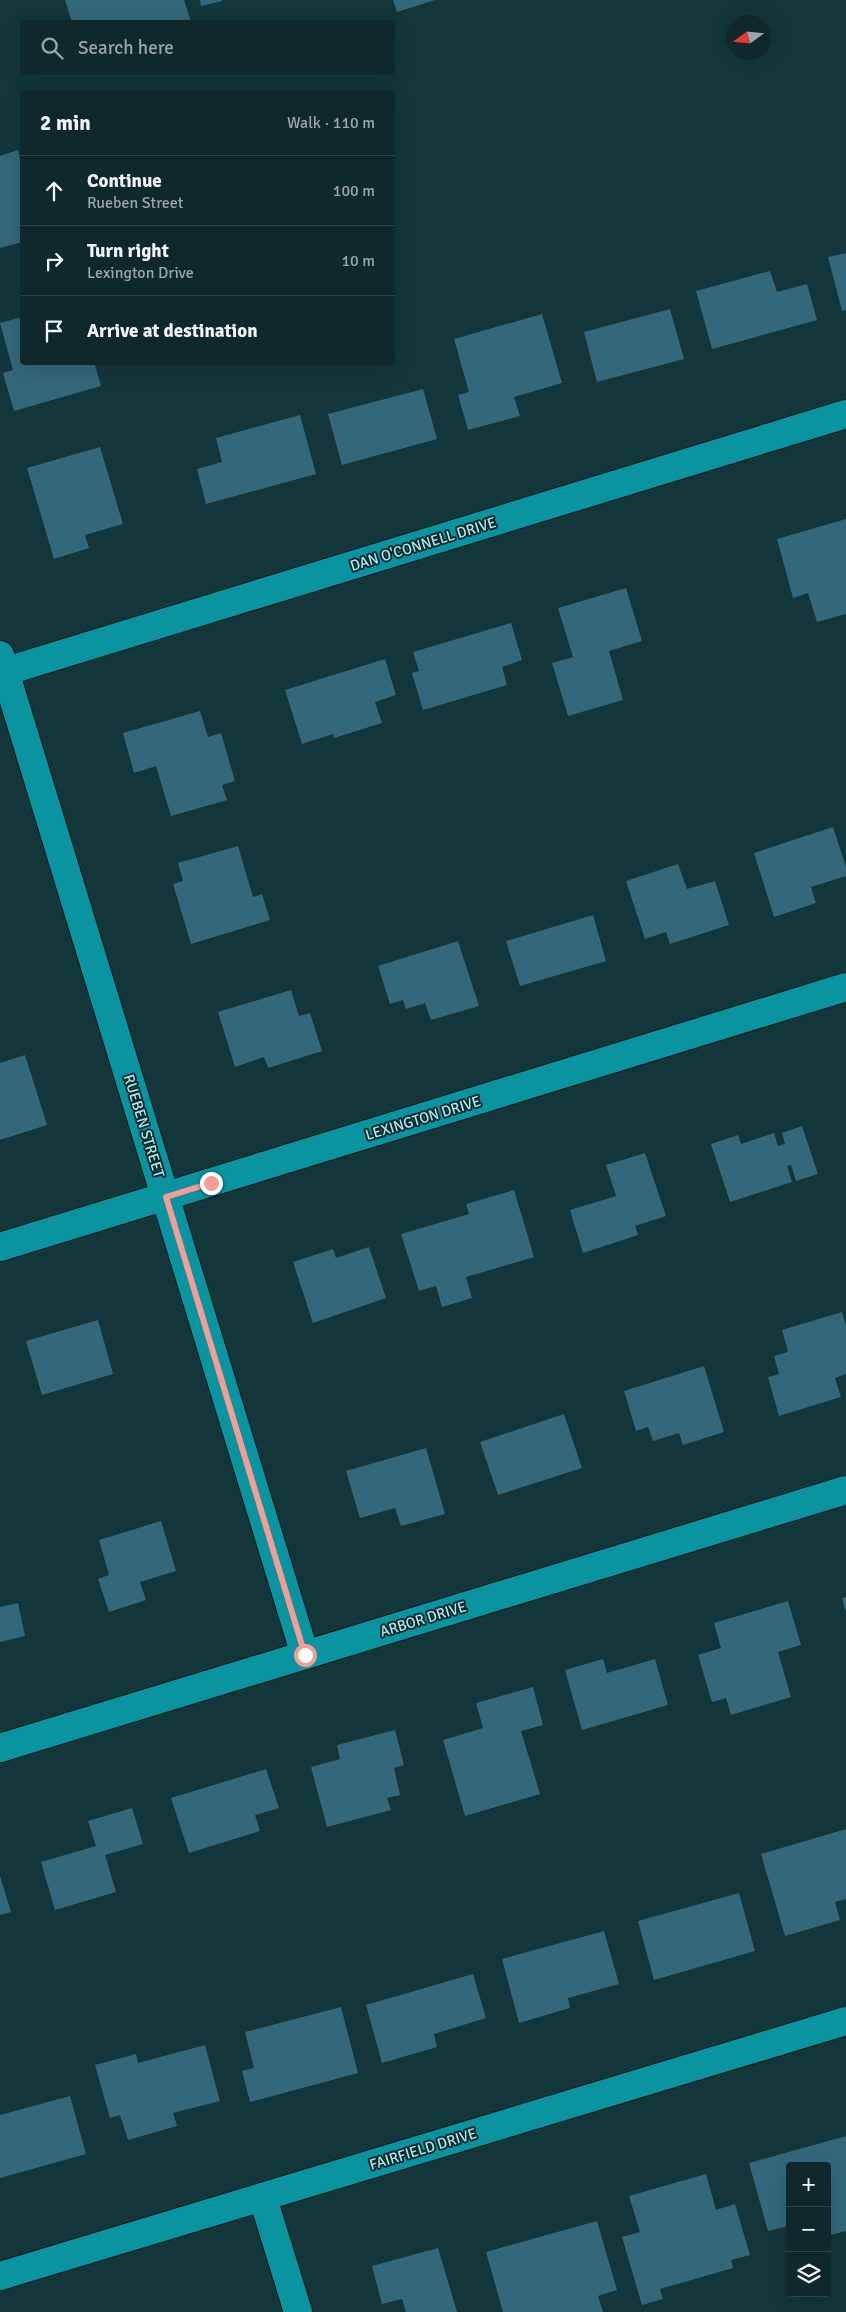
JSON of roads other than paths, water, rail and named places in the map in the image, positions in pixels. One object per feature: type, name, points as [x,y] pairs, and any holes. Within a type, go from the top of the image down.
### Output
[{"type":"street","name":"DAN O'CONNELL DRIVE","points":[[2,666],[846,414]]},
{"type":"street","name":"RUEBEN STREET","points":[[2,666],[305,1655]]},
{"type":"street","name":"LEXINGTON DRIVE","points":[[0,1247],[846,988]]},
{"type":"street","name":"ARBOR DRIVE","points":[[0,1748],[846,1490]]},
{"type":"street","name":"FAIRFIELD DRIVE","points":[[0,2276],[846,2021]]},
{"type":"street","points":[[263,2198],[298,2312]]}]
